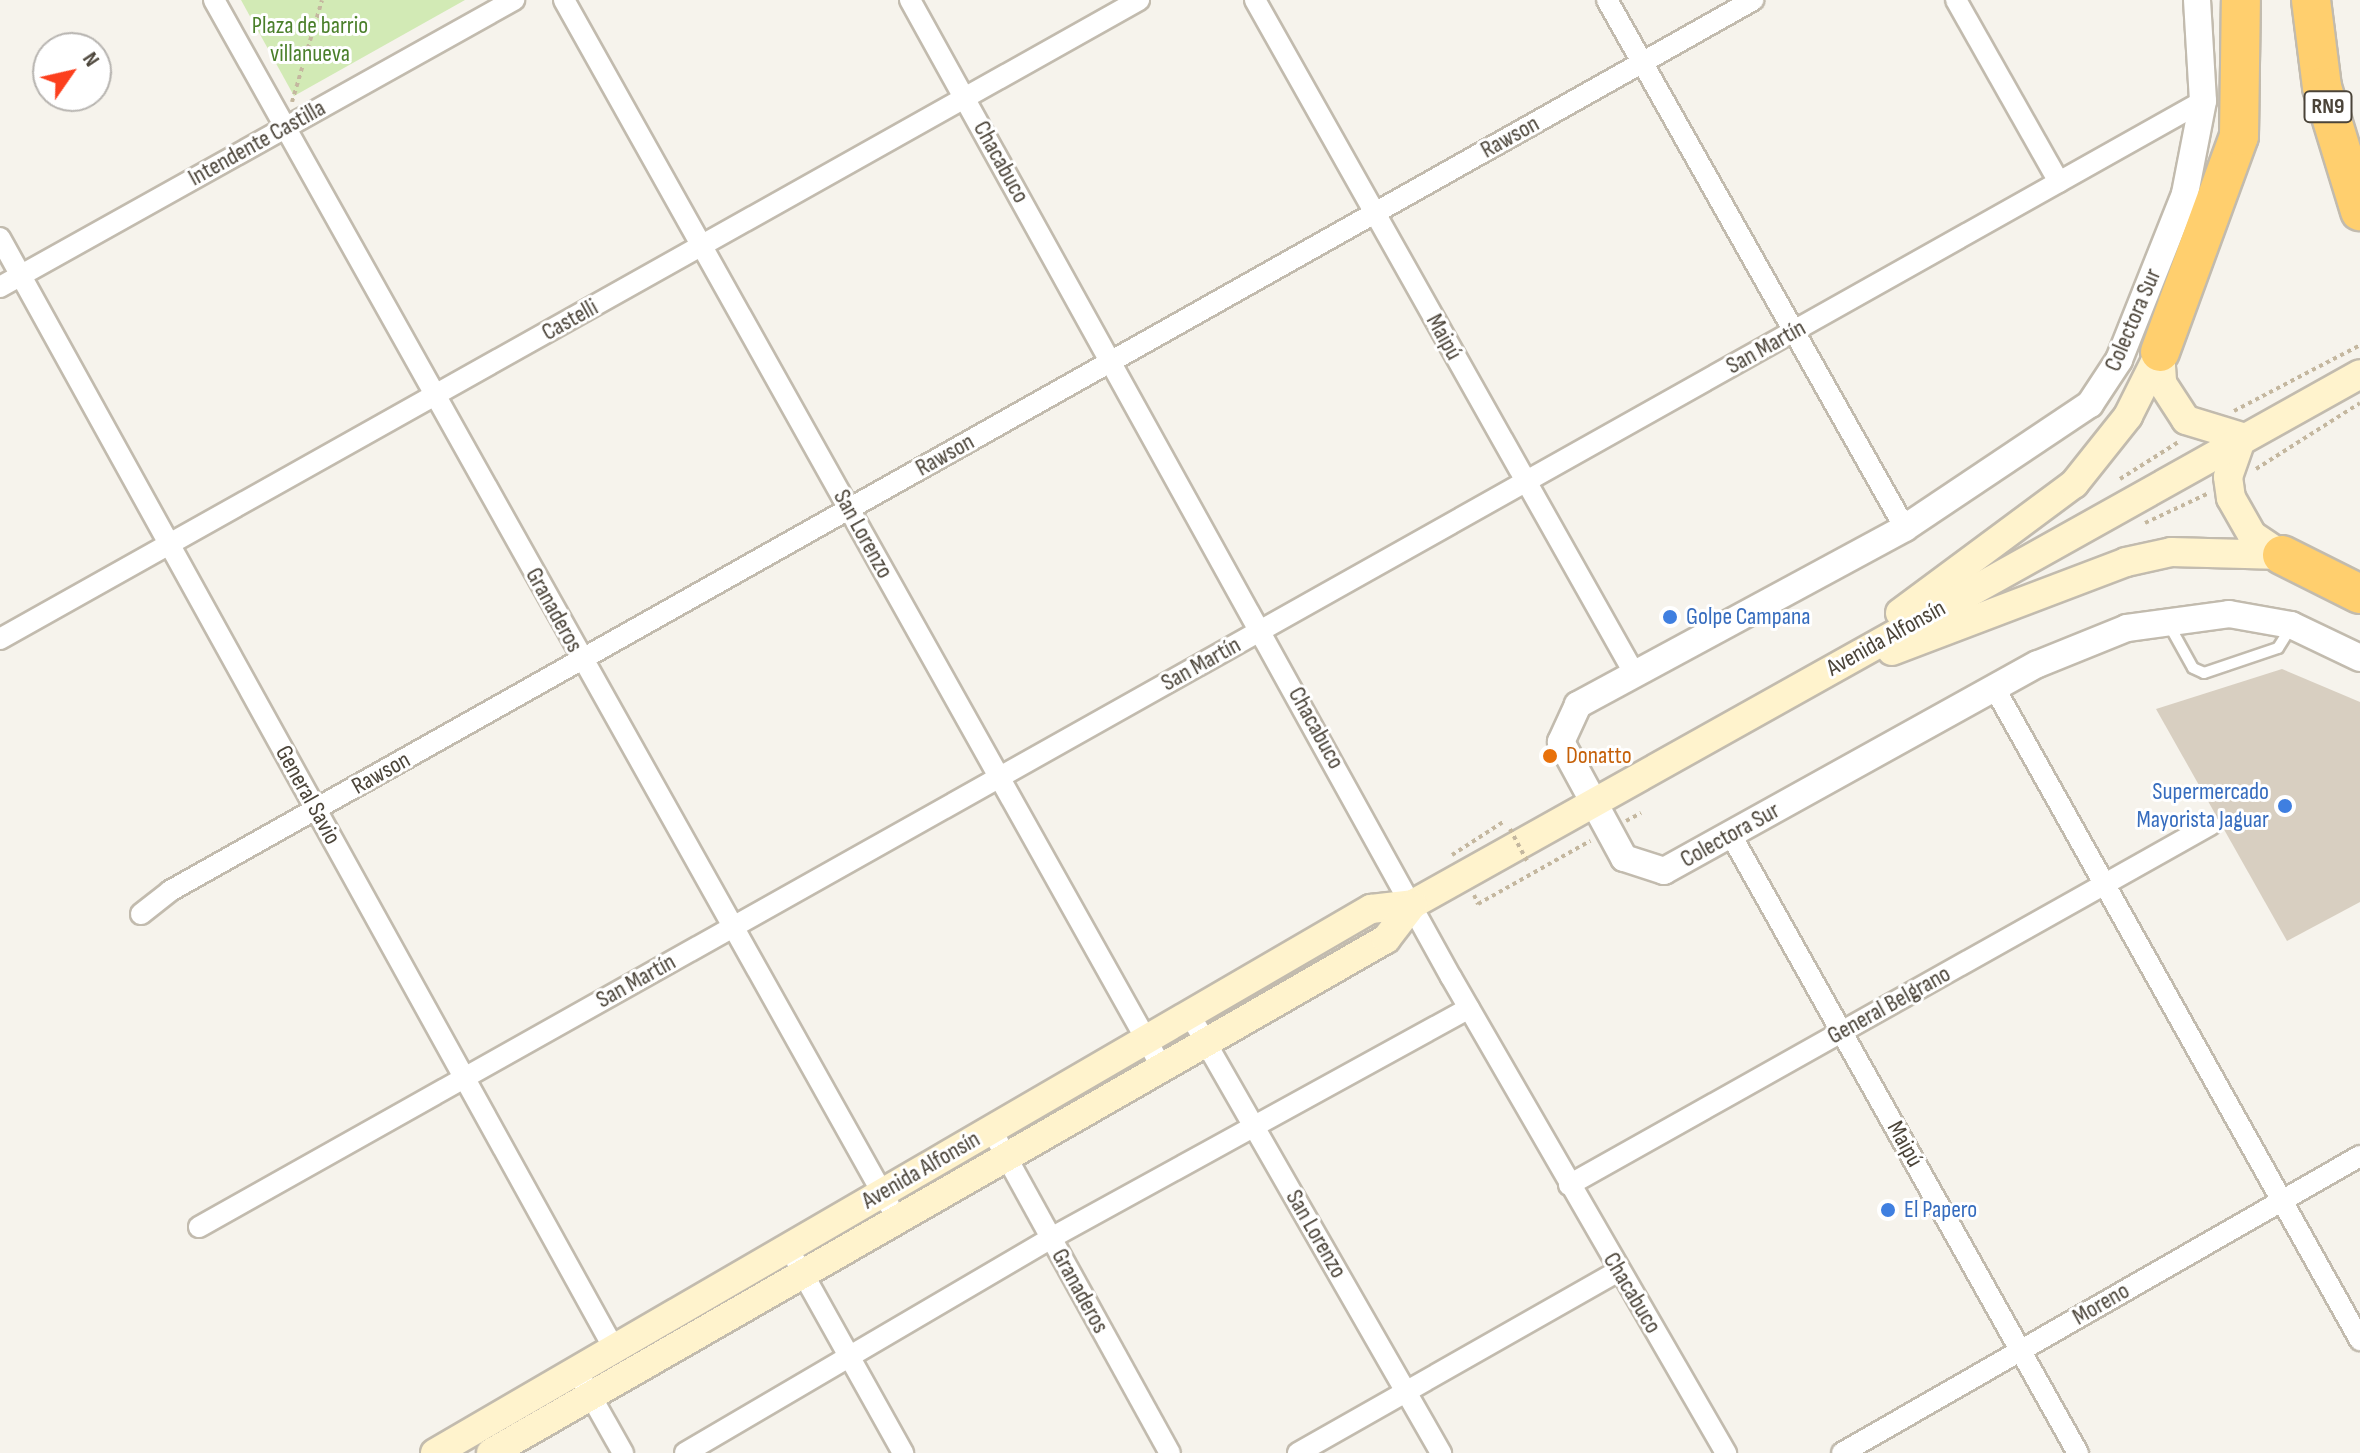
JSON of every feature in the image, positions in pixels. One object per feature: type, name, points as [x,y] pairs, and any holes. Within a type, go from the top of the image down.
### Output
[{"type":"highway","points":[[2160,352],[2236,149],[2241,0]]},
{"type":"highway","name":"RN9","points":[[2311,0],[2322,87],[2360,211]]},
{"type":"highway","points":[[2282,555],[2360,594]]},
{"type":"main road","points":[[2160,352],[2172,404],[2189,436],[2242,437],[2228,477],[2231,498],[2252,535],[2282,555]]},
{"type":"main road","points":[[1800,687],[2074,484],[2128,416],[2160,352]]},
{"type":"main road","name":"Avenida Alfonsín","points":[[491,1453],[584,1385],[616,1352],[881,1192],[1371,909],[1413,904],[2242,437],[2360,374]]},
{"type":"main road","points":[[1800,687],[2126,562],[2171,552],[2282,555]]},
{"type":"main road","name":"Avenida Alfonsín","points":[[435,1453],[584,1385],[804,1274],[1386,939],[1413,904]]},
{"type":"street","name":"Granaderos","points":[[214,0],[897,1218]]},
{"type":"street","name":"Intendente Castilla","points":[[0,287],[514,0]]},
{"type":"street","name":"San Lorenzo","points":[[564,0],[1162,1068]]},
{"type":"street","name":"Chacabuco","points":[[910,0],[1469,1008],[1726,1453]]},
{"type":"street","name":"Castelli","points":[[0,639],[1139,0]]},
{"type":"street","name":"Maipú","points":[[1255,0],[1634,673]]},
{"type":"street","points":[[1607,0],[1905,528]]},
{"type":"street","name":"Rawson","points":[[141,914],[316,809],[1753,0]]},
{"type":"street","points":[[1956,0],[2059,182]]},
{"type":"street","name":"Colectora Sur","points":[[2197,0],[2203,101],[2185,194],[2104,387],[2071,420],[1905,528],[1578,705],[1561,729],[1561,742],[1624,858],[1649,871],[1731,835],[1994,687],[2099,637],[2165,617],[2229,614],[2291,625],[2360,658]]},
{"type":"street","name":"San Martín","points":[[199,1227],[2203,101]]},
{"type":"street","name":"General Savio","points":[[0,238],[616,1352]]},
{"type":"street","points":[[1994,687],[2360,1340]]},
{"type":"street","name":"General Belgrano","points":[[1569,1185],[2210,825]]},
{"type":"street","name":"Maipú","points":[[1731,835],[2078,1453]]},
{"type":"street","points":[[685,1453],[853,1359],[1051,1238],[1256,1129],[1469,1008]]},
{"type":"street","name":"San Lorenzo","points":[[1190,1015],[1441,1453]]},
{"type":"street","name":"Granaderos","points":[[991,1129],[1170,1453]]},
{"type":"street","name":"Moreno","points":[[1842,1453],[2360,1156]]},
{"type":"street","points":[[789,1250],[853,1359],[903,1453]]},
{"type":"street","points":[[1298,1453],[1619,1271]]},
{"type":"street","points":[[584,1385],[623,1453]]},
{"type":"lane","points":[[2165,617],[2193,668],[2204,673],[2278,648],[2291,625]]},
{"type":"path","points":[[285,128],[322,0]]},
{"type":"path","points":[[2189,436],[2360,345]]},
{"type":"path","points":[[2251,473],[2360,403]]},
{"type":"path","points":[[1510,829],[1527,861],[1473,895],[1478,904],[1641,813]]},
{"type":"green space","name":"Plaza de barrio villanueva","points":[[241,0],[465,0],[294,96]]},
{"type":"building","name":"Supermercado Mayorista Jaguar","points":[[2282,669],[2360,702],[2360,902],[2287,941],[2156,709]]},
{"type":"place","name":"Golpe Campana","points":[[1670,617]]},
{"type":"place","name":"Donatto","points":[[1550,756]]},
{"type":"place","name":"Supermercado Mayorista Jaguar","points":[[2285,806]]},
{"type":"place","name":"El Papero","points":[[1888,1210]]}]
